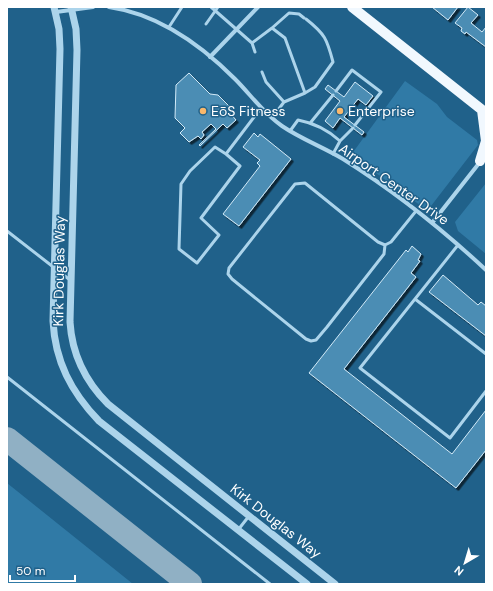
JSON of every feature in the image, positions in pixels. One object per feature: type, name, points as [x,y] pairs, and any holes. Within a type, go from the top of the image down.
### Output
[{"type":"main road","points":[[352,7],[484,112],[486,141],[483,160]]},
{"type":"street","points":[[55,10],[93,7]]},
{"type":"street","name":"Airport Center Drive","points":[[109,7],[128,10],[147,16],[169,28],[210,57],[235,79],[272,118],[290,131],[358,169],[432,223],[486,270]]},
{"type":"street","points":[[210,57],[258,7]]},
{"type":"street","name":"Kirk Douglas Way","points":[[71,8],[76,29],[77,50],[71,337],[81,369],[88,382],[108,404],[335,584]]},
{"type":"street","name":"Kirk Douglas Way","points":[[55,10],[60,49],[53,321],[56,350],[66,377],[81,401],[99,421],[307,584]]},
{"type":"street","points":[[432,223],[483,160]]},
{"type":"lane","points":[[210,7],[252,43],[255,52]]},
{"type":"lane","points":[[206,24],[218,7]]},
{"type":"lane","points":[[169,28],[183,8]]},
{"type":"lane","points":[[252,43],[289,13],[299,14],[322,32],[333,62],[314,87],[305,93],[284,102],[272,118]]},
{"type":"lane","points":[[272,28],[285,38],[305,93]]},
{"type":"lane","points":[[333,154],[340,141],[381,92],[352,70],[336,91]]},
{"type":"lane","points":[[262,72],[266,82],[284,102]]},
{"type":"lane","points":[[311,122],[333,95]]},
{"type":"lane","points":[[226,154],[261,108]]},
{"type":"lane","points":[[290,131],[298,120],[311,122],[340,141]]},
{"type":"lane","points":[[216,147],[226,154],[240,166],[201,218],[219,235],[197,263],[179,249],[181,184],[190,171],[216,147]]},
{"type":"lane","points":[[385,245],[384,254],[372,270],[320,336],[316,340],[311,341],[306,339],[262,304],[228,274],[229,268],[272,212],[295,184],[300,182],[305,183],[378,242],[385,245],[391,242],[416,211]]},
{"type":"lane","points":[[7,231],[71,281]]},
{"type":"lane","points":[[458,245],[360,368],[450,438],[486,391]]},
{"type":"lane","points":[[415,299],[486,354]]},
{"type":"lane","points":[[7,376],[270,584]]},
{"type":"lane","points":[[238,530],[249,516]]},
{"type":"shaded area","points":[[405,81],[437,104],[447,117],[477,140],[478,145],[431,206],[424,208],[351,155]]},
{"type":"shaded area","points":[[486,183],[486,254],[458,231],[455,222]]},
{"type":"shaded area","points":[[7,483],[133,584],[7,584]]},
{"type":"building","points":[[432,7],[458,7],[448,20]]},
{"type":"building","points":[[468,7],[478,15],[471,23],[482,32],[486,27],[486,47],[466,32],[465,34],[461,31],[462,28],[455,23]]},
{"type":"building","name":"EōS Fitness","points":[[189,73],[210,94],[218,95],[232,109],[229,112],[236,120],[227,128],[223,124],[200,146],[199,145],[216,129],[211,124],[202,132],[204,135],[201,139],[198,136],[189,142],[180,133],[185,128],[175,118],[176,85]]},
{"type":"building","name":"Enterprise","points":[[355,82],[373,96],[366,105],[358,99],[344,117],[364,132],[362,135],[340,118],[333,128],[325,121],[340,101],[325,89],[328,85],[344,97]]},
{"type":"building","points":[[254,133],[258,137],[260,134],[291,159],[239,226],[223,214],[260,166],[257,163],[260,160],[243,147]]},
{"type":"building","points":[[412,246],[421,254],[418,260],[420,261],[411,273],[416,277],[344,369],[452,454],[486,410],[486,450],[456,488],[309,373],[406,250],[408,252]]},
{"type":"building","points":[[443,275],[478,305],[481,302],[486,306],[486,336],[429,292]]},
{"type":"taxiway","points":[[7,439],[190,584]]},
{"type":"place","name":"EōS Fitness","points":[[203,111]]},
{"type":"place","name":"Enterprise","points":[[340,111]]}]
